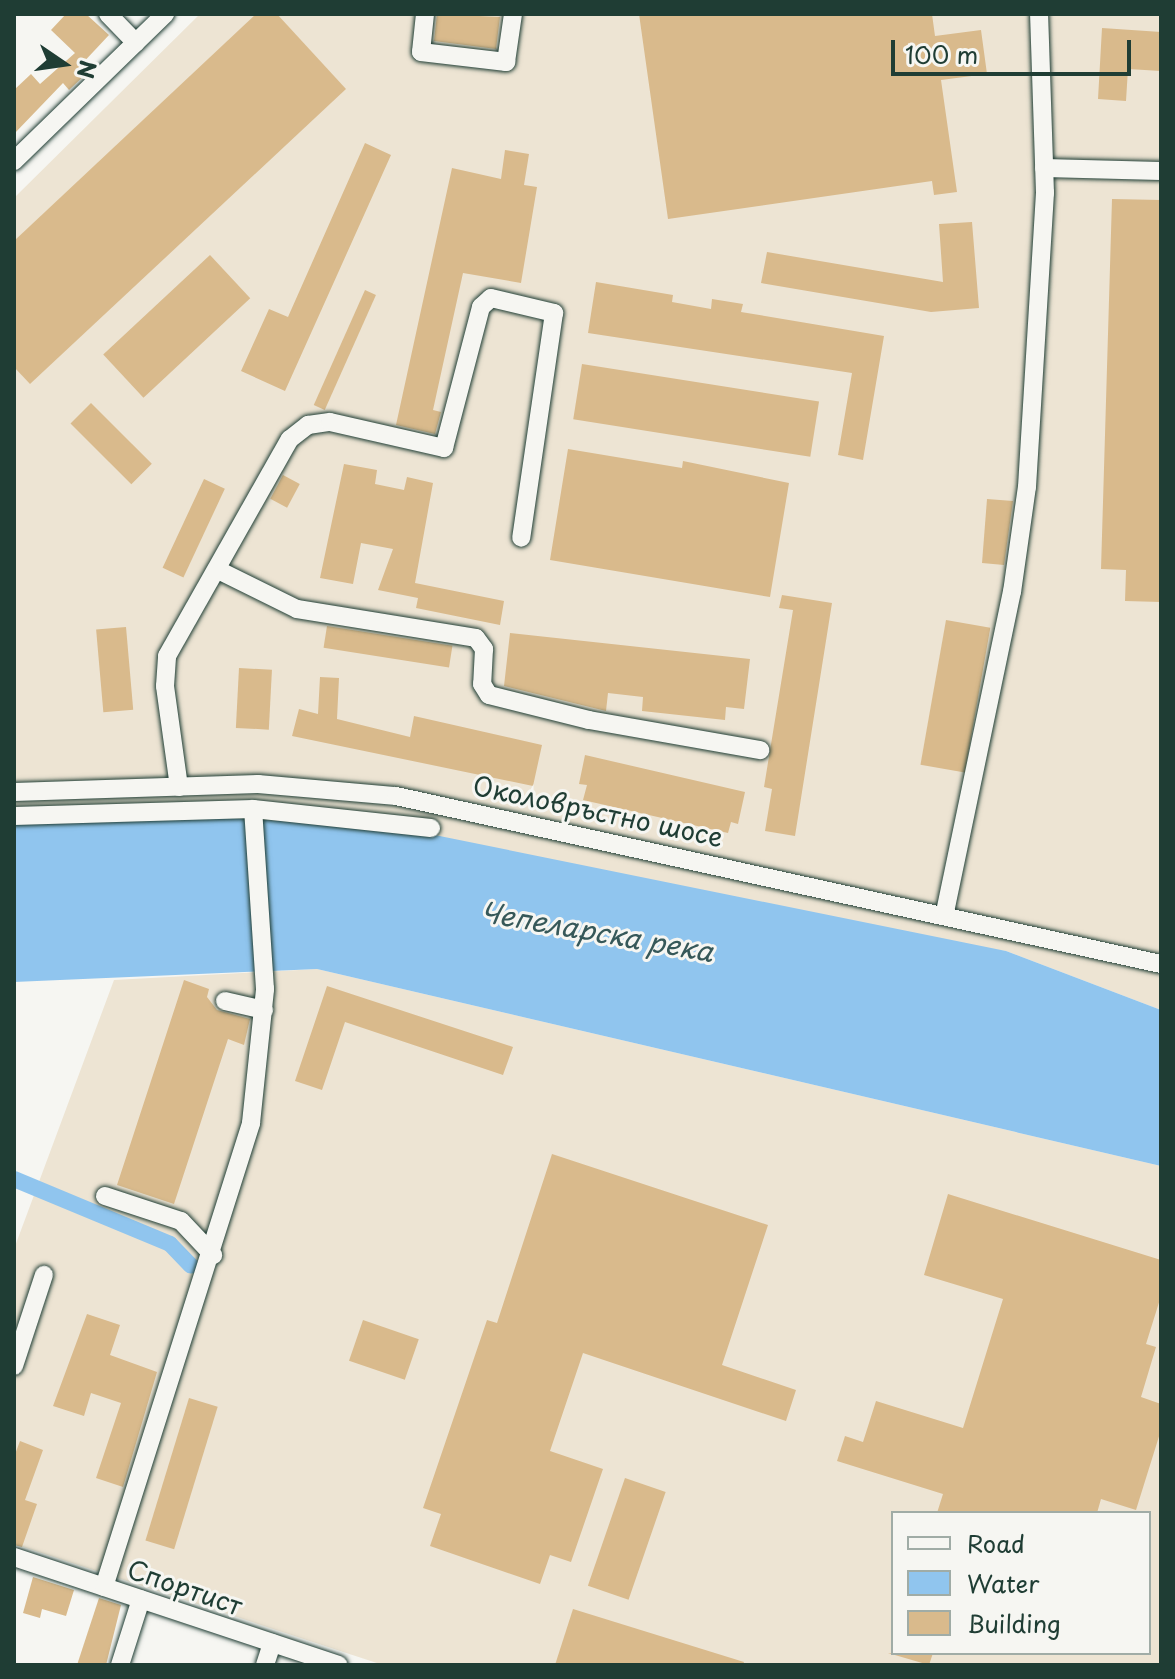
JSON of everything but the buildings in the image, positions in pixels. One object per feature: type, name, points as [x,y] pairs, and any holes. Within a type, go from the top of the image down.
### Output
[{"type":"street","points":[[108,14],[136,43]]},
{"type":"street","points":[[15,158],[165,14]]},
{"type":"street","points":[[425,14],[421,52],[506,62],[513,14]]},
{"type":"street","points":[[945,912],[1012,592],[1027,487],[1044,168],[1039,14]]},
{"type":"street","points":[[1044,168],[1161,171]]},
{"type":"street","points":[[179,787],[165,686],[167,656],[290,439],[308,425],[330,422],[444,448],[481,307],[491,298],[554,313],[521,538]]},
{"type":"street","points":[[218,570],[297,609],[476,638],[484,649],[482,684],[489,695],[589,720],[760,750]]},
{"type":"street","name":"Околовръстно шосе","points":[[14,792],[258,784],[396,796],[945,912],[1161,964]]},
{"type":"street","points":[[104,1587],[213,1255],[251,1123],[265,989],[253,809]]},
{"type":"street","points":[[14,816],[253,809],[431,828]]},
{"type":"street","points":[[225,1001],[264,1010]]},
{"type":"street","points":[[105,1196],[181,1221],[213,1255]]},
{"type":"street","points":[[14,1366],[44,1275]]},
{"type":"street","name":"Спортист","points":[[14,1557],[339,1665]]},
{"type":"street","points":[[120,1665],[141,1599]]},
{"type":"street","points":[[265,1665],[272,1643]]},
{"type":"shaded area","points":[[200,14],[1161,14],[1161,1010],[1006,951],[14,823],[14,198]]},
{"type":"shaded area","points":[[317,969],[1161,1166],[1161,1665],[383,1665],[14,1544],[14,1249],[114,980]]},
{"type":"water","name":"Чепеларска река","points":[[233,818],[405,829],[1006,951],[1161,1010],[1161,1166],[317,969],[14,982],[14,823]]},
{"type":"waterway","points":[[14,1179],[170,1244],[191,1266]]}]
